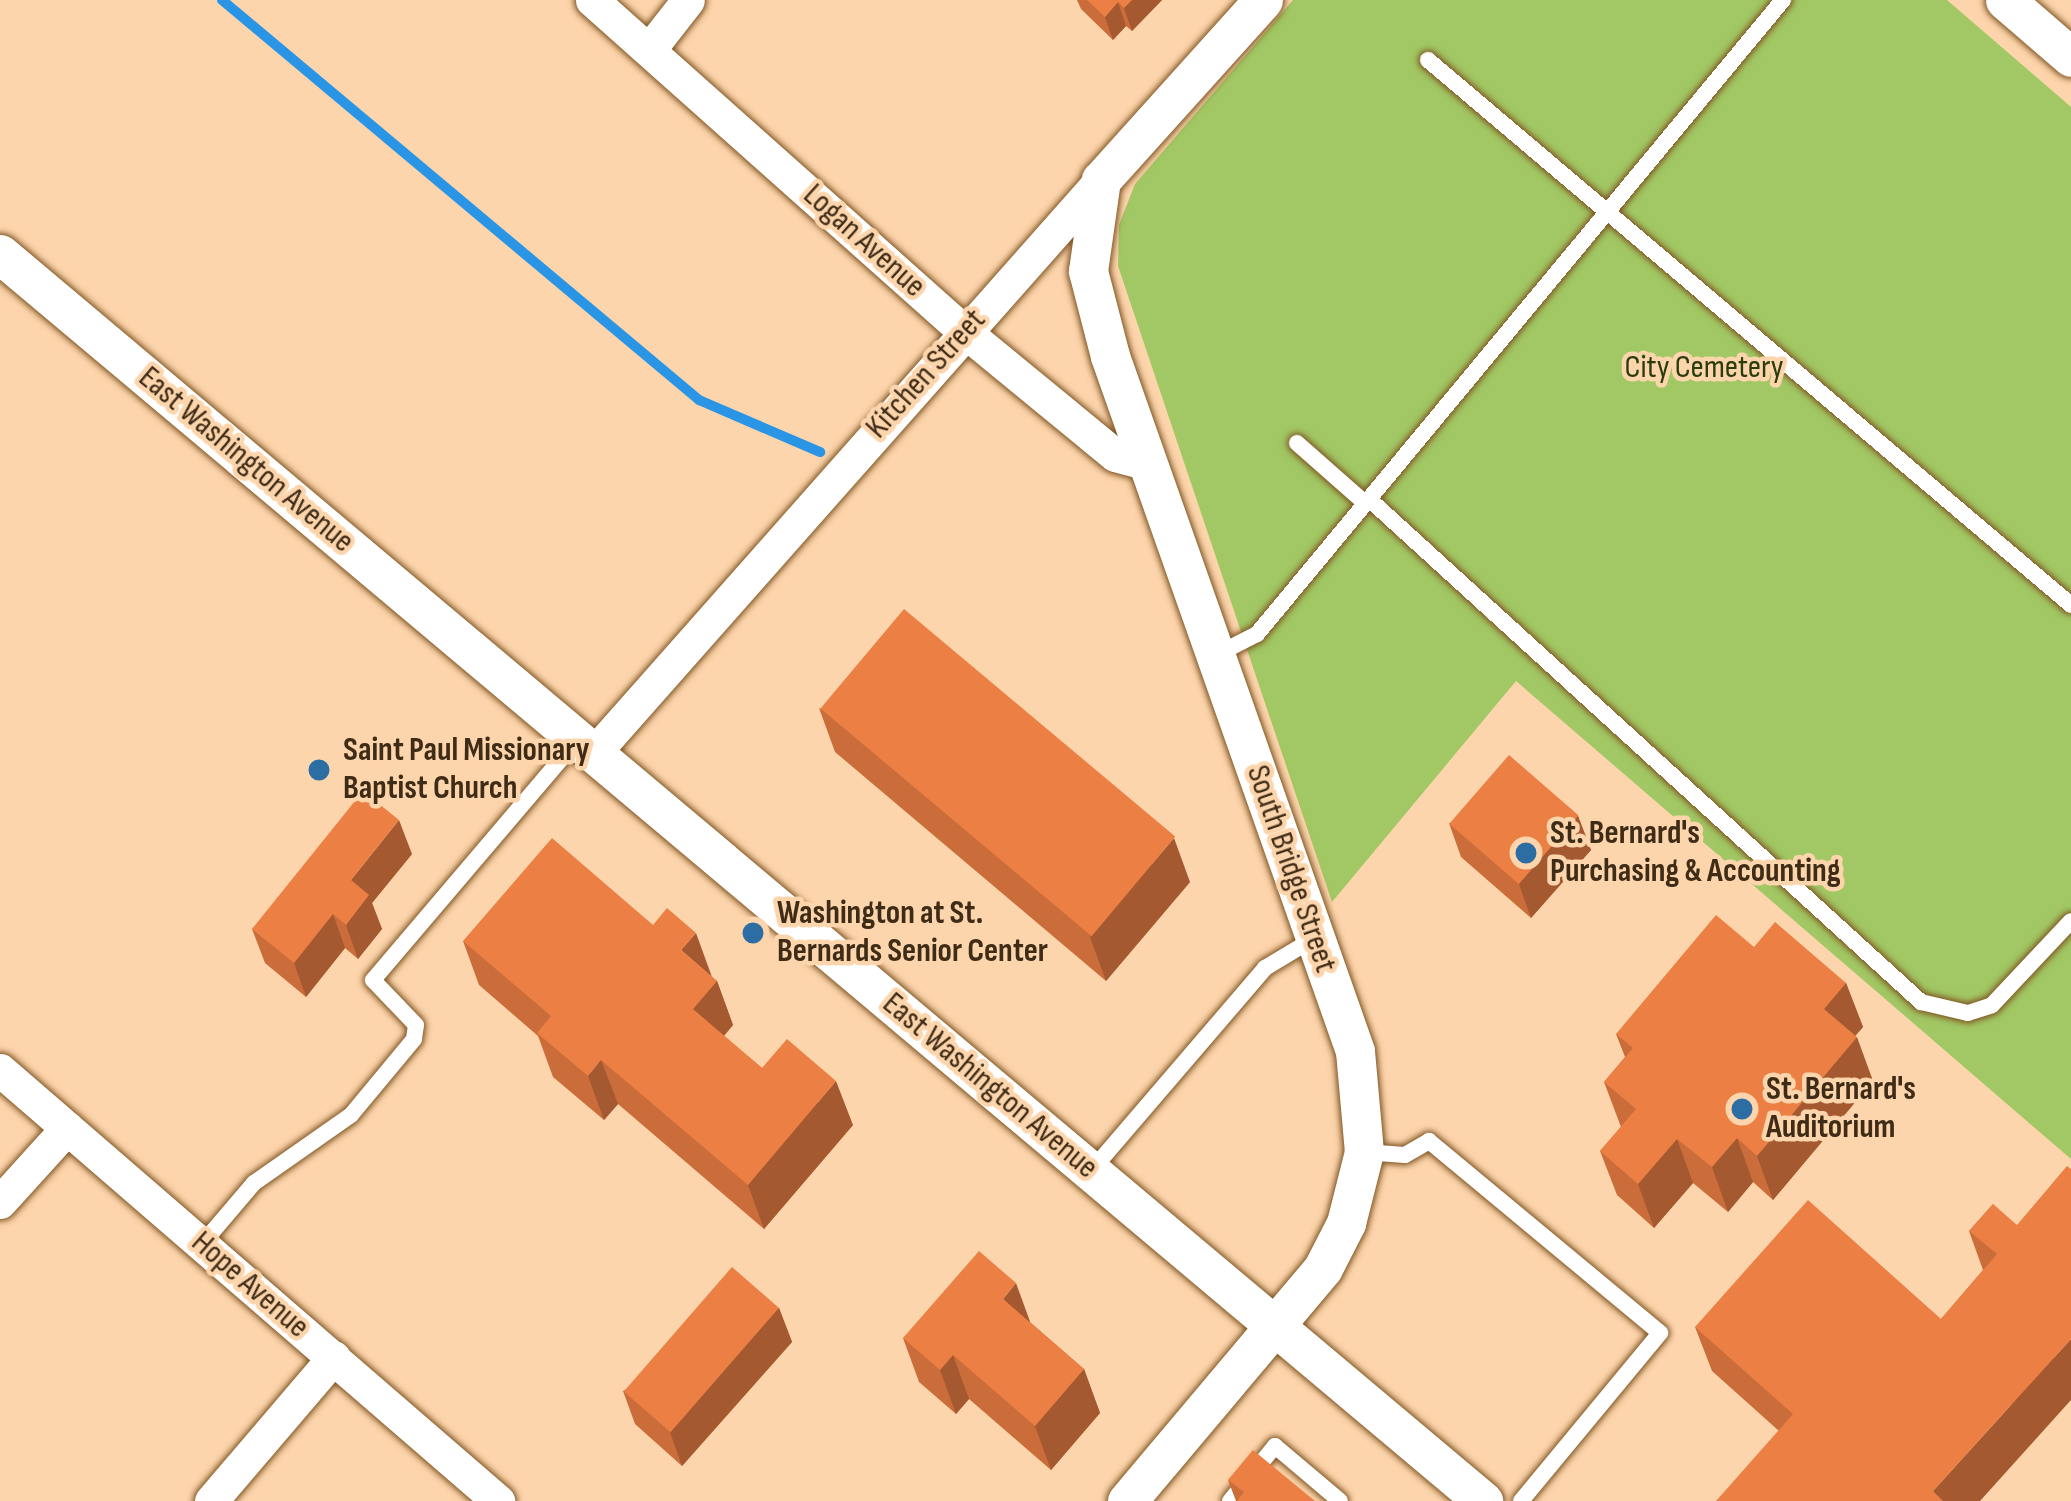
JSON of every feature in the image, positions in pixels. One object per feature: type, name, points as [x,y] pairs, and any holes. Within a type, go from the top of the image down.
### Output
[{"type":"street","name":"Logan Avenue","points":[[592,0],[964,331],[1115,455],[1148,464]]},
{"type":"street","points":[[650,50],[688,0]]},
{"type":"street","name":"Kitchen Street","points":[[586,746],[1263,0]]},
{"type":"street","points":[[2006,0],[2071,57]]},
{"type":"street","name":"South Bridge Street","points":[[1101,180],[1088,271],[1148,464],[1355,1051],[1364,1152],[1346,1223],[1277,1328],[1126,1501]]},
{"type":"street","name":"East Washington Avenue","points":[[0,254],[1483,1501]]},
{"type":"street","name":"Hope Avenue","points":[[0,1070],[499,1501]]},
{"type":"street","points":[[0,1202],[68,1128]]},
{"type":"street","points":[[211,1501],[334,1357]]},
{"type":"lane","points":[[1215,656],[1257,634],[1784,0]]},
{"type":"lane","points":[[1428,60],[2071,605]]},
{"type":"lane","points":[[1297,443],[1921,1002],[1946,1012],[1992,1005],[2071,921]]},
{"type":"lane","points":[[202,1244],[254,1183],[351,1114],[415,1039],[416,1025],[373,980],[586,746]]},
{"type":"lane","points":[[1091,1171],[1265,968],[1315,938]]},
{"type":"lane","points":[[1364,1152],[1405,1155],[1430,1142],[1660,1333],[1521,1501]]},
{"type":"lane","points":[[1230,1501],[1275,1446],[1340,1501]]},
{"type":"green space","name":"City Cemetery","points":[[1293,0],[1947,0],[2071,107],[2071,1159],[1516,681],[1332,902],[1118,266],[1119,225],[1135,184]]},
{"type":"building","points":[[1087,0],[1132,0],[1124,8],[1118,2],[1105,17]]},
{"type":"building","points":[[904,609],[1175,837],[1092,936],[820,709]]},
{"type":"building","points":[[1509,755],[1578,815],[1519,884],[1449,824]]},
{"type":"building","points":[[363,791],[399,820],[351,880],[369,895],[346,925],[333,914],[294,963],[252,929]]},
{"type":"building","points":[[552,838],[653,925],[667,908],[696,933],[681,950],[717,981],[693,1009],[762,1068],[787,1039],[836,1081],[748,1185],[601,1060],[588,1076],[537,1033],[551,1016],[463,941]]},
{"type":"building","name":"St. Bernard's Auditorium","points":[[1716,915],[1754,947],[1775,922],[1846,983],[1824,1009],[1857,1037],[1757,1156],[1737,1138],[1712,1167],[1677,1139],[1638,1184],[1600,1151],[1636,1109],[1604,1082],[1633,1048],[1616,1034]]},
{"type":"building","points":[[2067,1166],[2071,1169],[2071,1339],[1933,1491],[1943,1501],[1716,1501],[1793,1414],[1695,1327],[1808,1200],[1941,1319],[1997,1254],[1969,1231],[1993,1204],[2017,1225]]},
{"type":"building","points":[[979,1251],[1016,1283],[1003,1299],[1084,1369],[1035,1426],[953,1355],[940,1370],[903,1338]]},
{"type":"building","points":[[732,1267],[779,1308],[671,1432],[624,1392]]},
{"type":"building","points":[[1253,1450],[1315,1501],[1237,1501],[1244,1492],[1228,1480]]},
{"type":"waterway","points":[[222,0],[699,400],[820,452]]},
{"type":"place","name":"Saint Paul Missionary Baptist Church","points":[[319,770]]},
{"type":"place","name":"St. Bernard's Purchasing & Accounting","points":[[1526,853]]},
{"type":"place","name":"Washington at St. Bernards Senior Center","points":[[753,933]]},
{"type":"place","name":"St. Bernard's Auditorium","points":[[1742,1109]]}]
